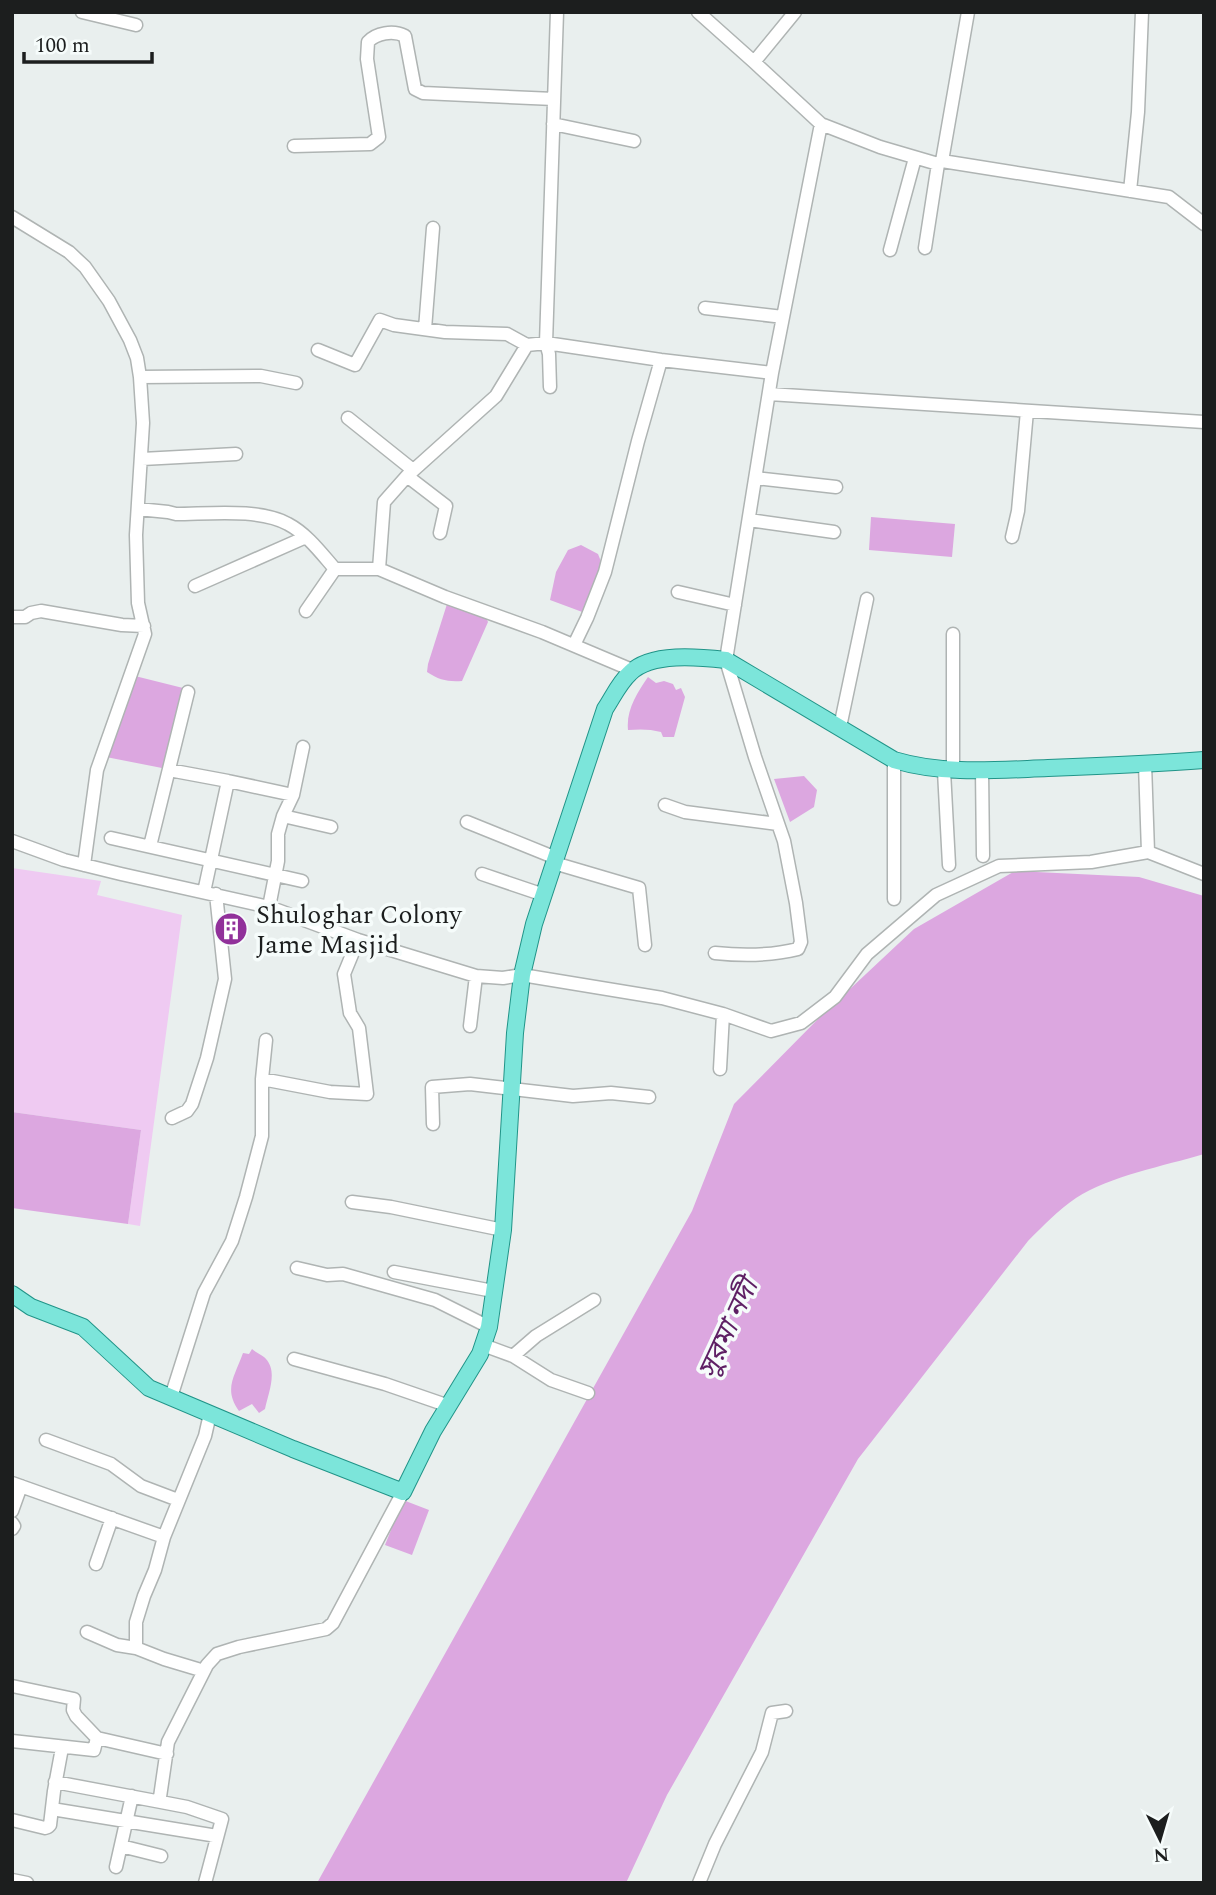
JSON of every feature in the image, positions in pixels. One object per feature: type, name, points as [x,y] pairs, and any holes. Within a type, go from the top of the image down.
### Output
[{"type":"main road","points":[[12,1294],[31,1307],[83,1327],[149,1388],[403,1492],[433,1431],[480,1354],[489,1327],[503,1230],[515,1033],[522,975],[534,924],[605,709],[632,670],[658,659],[696,656],[726,660],[894,760],[912,766],[949,771],[1204,760]]},
{"type":"street","points":[[82,12],[115,16],[136,25]]},
{"type":"street","points":[[550,387],[549,354],[545,343],[557,12]]},
{"type":"street","points":[[698,12],[821,124],[915,158],[1169,197],[1204,224]]},
{"type":"street","points":[[754,62],[795,12]]},
{"type":"street","points":[[925,248],[968,12]]},
{"type":"street","points":[[1130,191],[1138,112],[1142,12]]},
{"type":"street","points":[[294,146],[370,144],[379,137],[367,59],[368,43],[374,36],[397,32],[405,36],[415,89],[423,93],[554,99]]},
{"type":"street","points":[[553,124],[634,141]]},
{"type":"street","points":[[715,953],[740,956],[782,953],[798,949],[801,942],[784,841],[726,660],[772,373],[821,124]]},
{"type":"street","points":[[890,250],[915,158]]},
{"type":"street","points":[[12,217],[69,252],[86,267],[109,301],[130,340],[140,377],[143,423],[136,535],[138,603],[145,634],[97,770],[84,865]]},
{"type":"street","points":[[425,329],[433,228]]},
{"type":"street","points":[[705,308],[783,317]]},
{"type":"street","points":[[317,350],[355,365],[380,320],[394,325],[445,332],[507,334],[527,345],[545,343],[772,373]]},
{"type":"street","points":[[379,569],[384,502],[410,473],[496,396],[527,345]]},
{"type":"street","points":[[574,645],[605,572],[661,360]]},
{"type":"street","points":[[140,377],[261,376],[296,383]]},
{"type":"street","points":[[769,394],[1204,422]]},
{"type":"street","points":[[1012,537],[1018,511],[1027,411]]},
{"type":"street","points":[[348,418],[446,506],[440,533]]},
{"type":"street","points":[[142,459],[236,454]]},
{"type":"street","points":[[755,478],[836,487]]},
{"type":"street","points":[[138,509],[176,514],[271,516],[306,537],[335,569],[379,569],[632,670]]},
{"type":"street","points":[[748,520],[834,532]]},
{"type":"street","points":[[195,586],[306,537]]},
{"type":"street","points":[[306,611],[335,569]]},
{"type":"street","points":[[678,592],[735,605]]},
{"type":"street","points":[[839,727],[867,598]]},
{"type":"street","points":[[12,617],[25,617],[41,611],[122,625],[144,626]]},
{"type":"street","points":[[949,864],[953,634]]},
{"type":"street","points":[[149,846],[188,692]]},
{"type":"street","points":[[269,907],[278,861],[278,834],[293,795],[303,747]]},
{"type":"street","points":[[894,760],[894,899]]},
{"type":"street","points":[[1145,764],[1148,852]]},
{"type":"street","points":[[169,770],[293,795]]},
{"type":"street","points":[[982,770],[983,856]]},
{"type":"street","points":[[172,1118],[187,1111],[192,1104],[207,1058],[225,979],[210,893],[210,861],[228,780]]},
{"type":"street","points":[[666,805],[685,812],[778,824]]},
{"type":"street","points":[[283,816],[331,827]]},
{"type":"street","points":[[467,822],[555,861],[639,888],[645,945]]},
{"type":"street","points":[[111,838],[302,881]]},
{"type":"street","points":[[12,841],[64,860],[269,907],[358,940],[476,976],[503,978],[522,975],[662,998],[723,1014],[771,1031],[801,1023],[835,997],[867,954],[936,895],[999,866],[1091,862],[1148,852],[1204,874]]},
{"type":"street","points":[[482,874],[544,895]]},
{"type":"street","points":[[262,1079],[330,1092],[367,1094],[359,1028],[350,1013],[344,974],[358,940]]},
{"type":"street","points":[[470,1026],[476,976]]},
{"type":"street","points":[[720,1069],[723,1014]]},
{"type":"street","points":[[171,1397],[204,1293],[232,1241],[246,1197],[262,1136],[262,1079],[266,1040]]},
{"type":"street","points":[[433,1124],[432,1087],[470,1084],[573,1096],[611,1093],[649,1097]]},
{"type":"street","points":[[352,1202],[391,1207],[503,1230]]},
{"type":"street","points":[[297,1268],[327,1275],[343,1274],[435,1300],[489,1327]]},
{"type":"street","points":[[394,1272],[493,1291]]},
{"type":"street","points":[[513,1356],[536,1336],[594,1300]]},
{"type":"street","points":[[483,1345],[513,1356],[551,1380],[588,1393]]},
{"type":"street","points":[[293,1359],[386,1384],[449,1406]]},
{"type":"street","points":[[136,1648],[136,1622],[144,1596],[178,1500],[205,1436],[210,1414]]},
{"type":"street","points":[[46,1440],[111,1464],[141,1486],[178,1500]]},
{"type":"street","points":[[12,1511],[17,1485],[164,1537]]},
{"type":"street","points":[[146,1825],[160,1791],[167,1748],[204,1671],[218,1654],[326,1629],[333,1623],[403,1492]]},
{"type":"street","points":[[96,1564],[112,1518]]},
{"type":"street","points":[[12,1522],[12,1530]]},
{"type":"street","points":[[87,1632],[117,1645],[136,1648],[204,1671]]},
{"type":"street","points":[[12,1686],[74,1699],[73,1710],[76,1716],[97,1738],[167,1748]]},
{"type":"street","points":[[698,1883],[762,1752],[772,1713],[786,1711]]},
{"type":"street","points":[[12,1741],[94,1750],[97,1738]]},
{"type":"street","points":[[12,1820],[48,1827],[62,1748]]},
{"type":"street","points":[[55,1782],[187,1807],[222,1819],[205,1883]]},
{"type":"street","points":[[116,1867],[132,1796]]},
{"type":"street","points":[[52,1809],[217,1836]]},
{"type":"street","points":[[121,1846],[161,1856]]},
{"type":"street","points":[[12,1880],[27,1883]]},
{"type":"shaded area","points":[[12,868],[101,881],[97,895],[182,915],[140,1226],[128,1224],[141,1130],[12,1112]]},
{"type":"water","points":[[871,517],[955,524],[952,557],[869,550]]},
{"type":"water","points":[[581,545],[598,554],[602,564],[585,613],[550,600],[556,572],[568,550]]},
{"type":"water","points":[[460,596],[479,602],[488,622],[462,681],[448,681],[427,672],[428,664],[447,604]]},
{"type":"water","points":[[135,676],[187,689],[168,766],[162,768],[106,757]]},
{"type":"water","points":[[648,677],[656,683],[664,681],[673,684],[676,690],[681,688],[685,697],[674,737],[663,737],[661,732],[653,730],[628,730],[631,709]]},
{"type":"water","points":[[804,776],[817,790],[814,807],[790,822],[774,779]]},
{"type":"water","name":"সুরমা নদী","points":[[1015,871],[1139,877],[1204,896],[1204,1154],[1121,1178],[1090,1190],[1063,1208],[1028,1241],[858,1459],[667,1795],[626,1883],[317,1883],[692,1211],[734,1104],[819,1018],[914,929]]},
{"type":"water","points":[[12,1112],[141,1130],[128,1224],[12,1208]]},
{"type":"water","points":[[252,1349],[266,1359],[271,1370],[265,1409],[259,1413],[252,1404],[239,1411],[231,1389],[243,1353],[249,1354]]},
{"type":"water","points":[[403,1500],[429,1510],[412,1555],[385,1545]]},
{"type":"place","name":"Shuloghar Colony Jame Masjid","points":[[231,929]]}]
